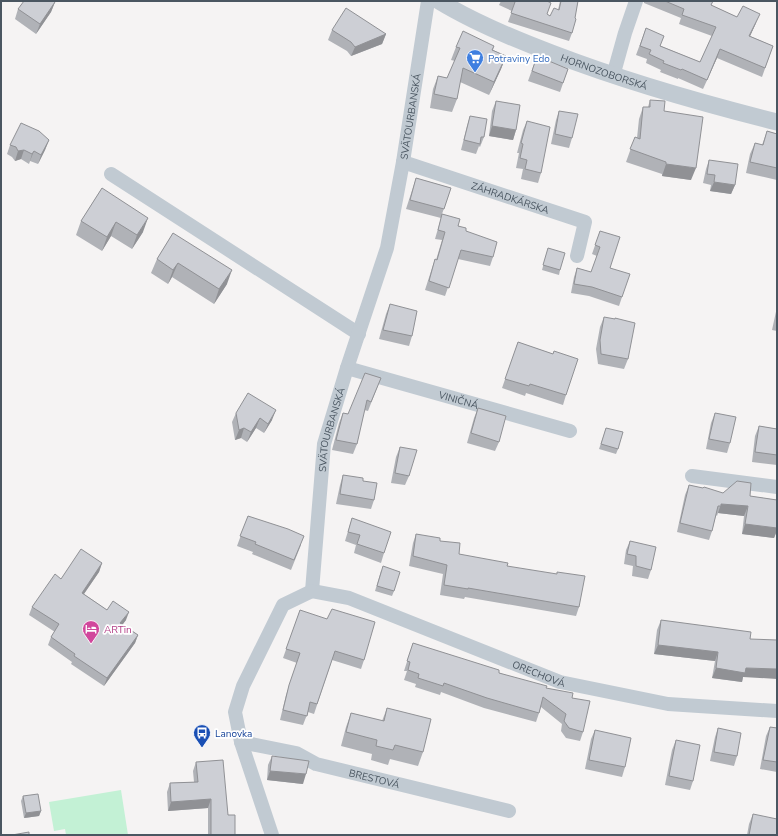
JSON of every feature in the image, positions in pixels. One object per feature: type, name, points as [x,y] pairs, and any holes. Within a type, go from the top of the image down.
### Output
[{"type":"street","name":"SVÄTOURBANSKÁ","points":[[312,591],[324,444],[347,368],[387,248],[403,162],[428,1]]},
{"type":"street","name":"HORNOZOBORSKÁ","points":[[439,1],[476,22],[517,40],[613,76],[686,98],[777,122]]},
{"type":"street","points":[[613,76],[625,32],[636,1]]},
{"type":"street","name":"ZÁHRADKÁRSKA","points":[[403,162],[585,222],[577,256]]},
{"type":"street","points":[[111,174],[359,334]]},
{"type":"street","name":"VINIČNÁ","points":[[347,368],[570,431]]},
{"type":"street","points":[[692,476],[777,487]]},
{"type":"street","points":[[272,835],[241,742],[235,712],[243,686],[283,605],[312,591]]},
{"type":"street","name":"ORECHOVÁ","points":[[312,591],[349,598],[560,682],[668,704],[777,711]]},
{"type":"street","name":"BRESTOVÁ","points":[[241,742],[296,753],[316,764],[509,811]]},
{"type":"green space","points":[[121,790],[128,835],[66,835],[65,829],[54,831],[49,802]]},
{"type":"building","points":[[24,1],[55,2],[40,24],[18,9]]},
{"type":"building","points":[[512,1],[547,1],[551,3],[547,14],[550,16],[554,8],[559,10],[561,1],[578,1],[576,19],[572,33],[511,13],[515,2]]},
{"type":"building","points":[[665,1],[713,1],[711,5],[737,17],[743,6],[760,14],[749,36],[773,46],[765,68],[720,49],[707,80],[682,69],[681,70],[663,63],[664,61],[649,54],[651,50],[640,46],[646,28],[664,36],[660,46],[700,62],[716,27],[682,15],[684,9]]},
{"type":"building","points":[[346,8],[386,34],[355,47],[351,42],[332,30]]},
{"type":"building","points":[[463,31],[494,46],[492,50],[506,56],[494,82],[463,68],[457,99],[434,94],[438,76],[447,78],[460,48],[456,47]]},
{"type":"building","points":[[537,56],[568,69],[563,83],[532,71]]},
{"type":"building","points":[[650,100],[665,101],[664,111],[703,117],[696,168],[666,164],[666,162],[630,149],[635,137],[640,139],[643,107],[650,107]]},
{"type":"building","points":[[496,101],[520,105],[516,130],[492,126]]},
{"type":"building","points":[[559,111],[578,114],[572,138],[555,134]]},
{"type":"building","points":[[470,116],[487,119],[484,137],[481,137],[480,144],[464,140]]},
{"type":"building","points":[[527,121],[550,127],[541,173],[525,169],[527,160],[520,158],[523,144],[521,143]]},
{"type":"building","points":[[21,123],[39,131],[49,140],[41,155],[34,151],[32,154],[24,150],[18,151],[16,147],[10,145]]},
{"type":"building","points":[[767,131],[777,134],[777,168],[750,162],[755,143],[763,145]]},
{"type":"building","points":[[709,160],[738,164],[735,185],[714,182],[715,175],[707,174]]},
{"type":"building","points":[[416,178],[451,188],[444,209],[410,200]]},
{"type":"building","points":[[102,188],[148,218],[137,235],[116,222],[107,237],[81,221]]},
{"type":"building","points":[[442,214],[460,219],[458,226],[466,228],[466,231],[497,242],[493,257],[461,250],[449,288],[429,281],[445,232],[438,230]]},
{"type":"building","points":[[600,231],[620,237],[610,268],[630,274],[622,297],[592,287],[574,284],[577,268],[591,272],[600,247],[595,245]]},
{"type":"building","points":[[173,233],[232,270],[219,289],[178,263],[173,270],[157,259]]},
{"type":"building","points":[[548,248],[565,253],[560,270],[543,265]]},
{"type":"building","points":[[390,304],[417,311],[412,336],[383,330]]},
{"type":"building","points":[[604,317],[635,323],[628,359],[601,354],[600,340]]},
{"type":"building","points":[[518,342],[553,354],[554,351],[578,359],[566,395],[530,384],[529,386],[505,379]]},
{"type":"building","points":[[365,373],[381,378],[371,402],[367,400],[357,444],[336,440],[343,413],[348,414]]},
{"type":"building","points":[[248,393],[276,410],[268,424],[260,418],[251,432],[244,428],[239,430],[236,413]]},
{"type":"building","points":[[478,408],[506,416],[499,442],[471,433]]},
{"type":"building","points":[[715,413],[736,417],[730,443],[709,439]]},
{"type":"building","points":[[759,426],[777,429],[777,455],[755,452]]},
{"type":"building","points":[[606,428],[623,432],[618,449],[601,444]]},
{"type":"building","points":[[400,447],[417,450],[409,476],[395,473]]},
{"type":"building","points":[[343,475],[363,478],[363,481],[377,483],[374,500],[340,494]]},
{"type":"building","points":[[737,481],[751,483],[750,496],[777,500],[777,528],[745,524],[748,506],[721,504],[721,506],[718,506],[712,531],[680,523],[689,485],[704,487],[723,493]]},
{"type":"building","points":[[248,516],[288,529],[304,536],[294,560],[255,544],[256,542],[240,536]]},
{"type":"building","points":[[352,518],[391,532],[384,553],[357,544],[360,535],[348,532]]},
{"type":"building","points":[[416,534],[440,538],[440,541],[460,543],[459,554],[508,563],[507,566],[557,574],[557,572],[585,576],[579,607],[444,585],[447,565],[413,556]]},
{"type":"building","points":[[630,541],[656,547],[651,570],[636,566],[636,556],[627,554]]},
{"type":"building","points":[[81,549],[102,563],[82,593],[107,610],[113,601],[129,612],[120,623],[138,635],[107,678],[74,656],[75,654],[51,637],[59,624],[32,607],[55,574],[61,579]]},
{"type":"building","points":[[383,566],[400,572],[394,591],[377,586]]},
{"type":"building","points":[[332,609],[375,622],[364,660],[335,651],[317,704],[310,702],[307,716],[283,710],[289,685],[300,653],[286,649],[300,610],[327,619]]},
{"type":"building","points":[[661,620],[751,632],[750,639],[777,640],[777,669],[746,668],[745,673],[716,668],[718,652],[658,645]]},
{"type":"building","points":[[413,643],[499,670],[499,673],[547,686],[546,688],[573,693],[572,698],[590,701],[583,732],[569,728],[564,721],[566,714],[543,697],[539,713],[487,698],[444,683],[443,686],[418,678],[419,674],[408,670],[410,662],[407,661]]},
{"type":"building","points":[[387,708],[431,719],[423,752],[395,745],[393,750],[376,746],[377,740],[346,732],[351,713],[384,721]]},
{"type":"building","points":[[770,727],[777,728],[777,762],[763,760]]},
{"type":"building","points":[[718,728],[741,733],[737,756],[714,752]]},
{"type":"building","points":[[595,730],[631,738],[625,767],[589,760]]},
{"type":"building","points":[[676,740],[700,745],[693,781],[669,776]]},
{"type":"building","points":[[272,756],[309,761],[306,774],[270,771]]},
{"type":"building","points":[[223,760],[228,815],[235,815],[235,835],[211,835],[211,799],[171,802],[170,783],[198,782],[196,762]]},
{"type":"building","points":[[38,794],[41,811],[26,813],[23,796]]},
{"type":"building","points":[[753,814],[777,819],[777,835],[749,835]]},
{"type":"building","points":[[29,832],[29,835],[12,835]]},
{"type":"place","name":"Potraviny Edo","points":[[475,73]]},
{"type":"place","name":"ARTin","points":[[91,644]]},
{"type":"place","name":"Lanovka","points":[[202,748]]}]
